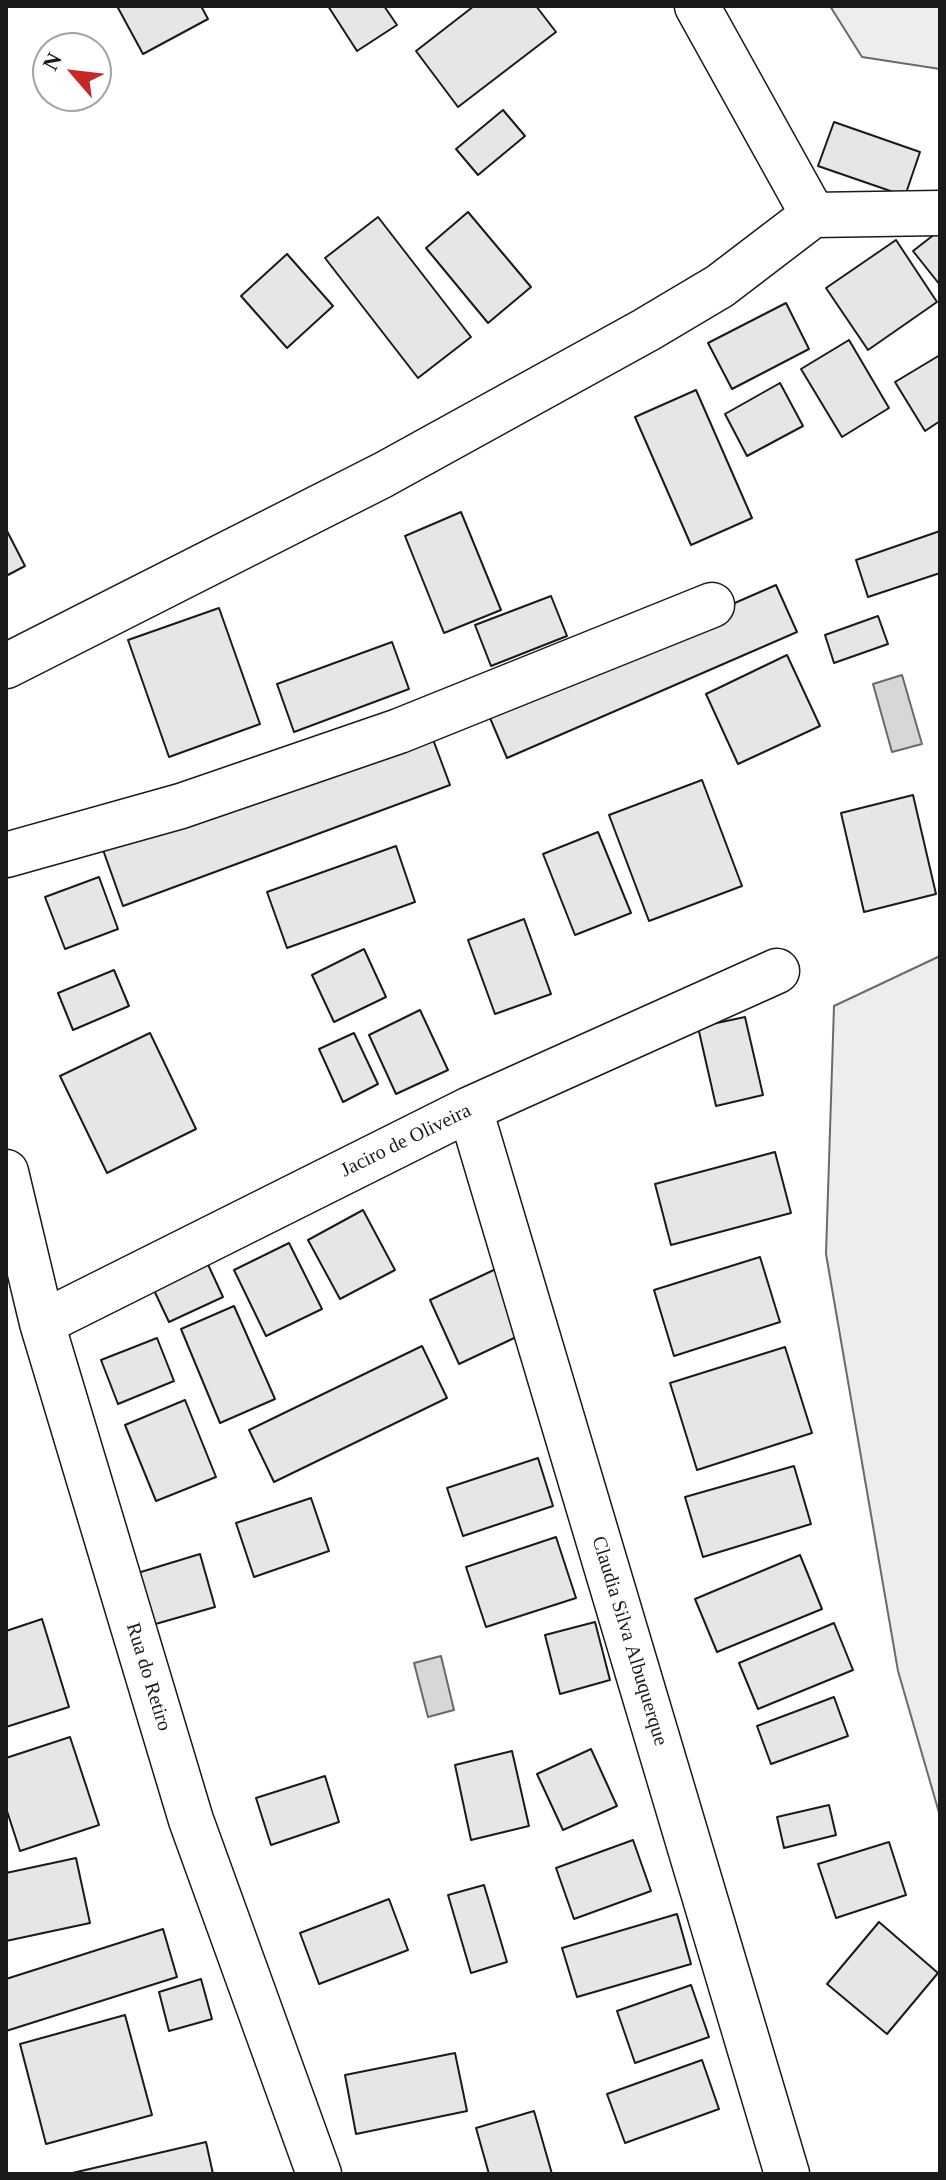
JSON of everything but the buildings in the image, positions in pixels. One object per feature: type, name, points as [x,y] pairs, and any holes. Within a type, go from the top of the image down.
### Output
[{"type":"street","points":[[697,6],[813,215]]},
{"type":"street","points":[[6,666],[383,475],[646,330],[720,286],[813,215],[940,213]]},
{"type":"street","points":[[6,855],[181,806],[399,731],[712,605]]},
{"type":"street","name":"Jaciro de Oliveira","points":[[42,1323],[470,1109],[777,971]]},
{"type":"street","name":"Claudia Silva Albuquerque","points":[[470,1109],[787,2174]]},
{"type":"street","name":"Rua do Retiro","points":[[6,1172],[42,1323],[191,1820],[319,2174]]},
{"type":"shaded area","points":[[830,6],[940,6],[940,69],[862,57]]},
{"type":"shaded area","points":[[902,675],[922,744],[892,752],[873,684]]},
{"type":"shaded area","points":[[940,956],[940,1816],[898,1671],[826,1254],[834,1006]]},
{"type":"shaded area","points":[[441,1656],[454,1710],[428,1717],[414,1663]]}]
